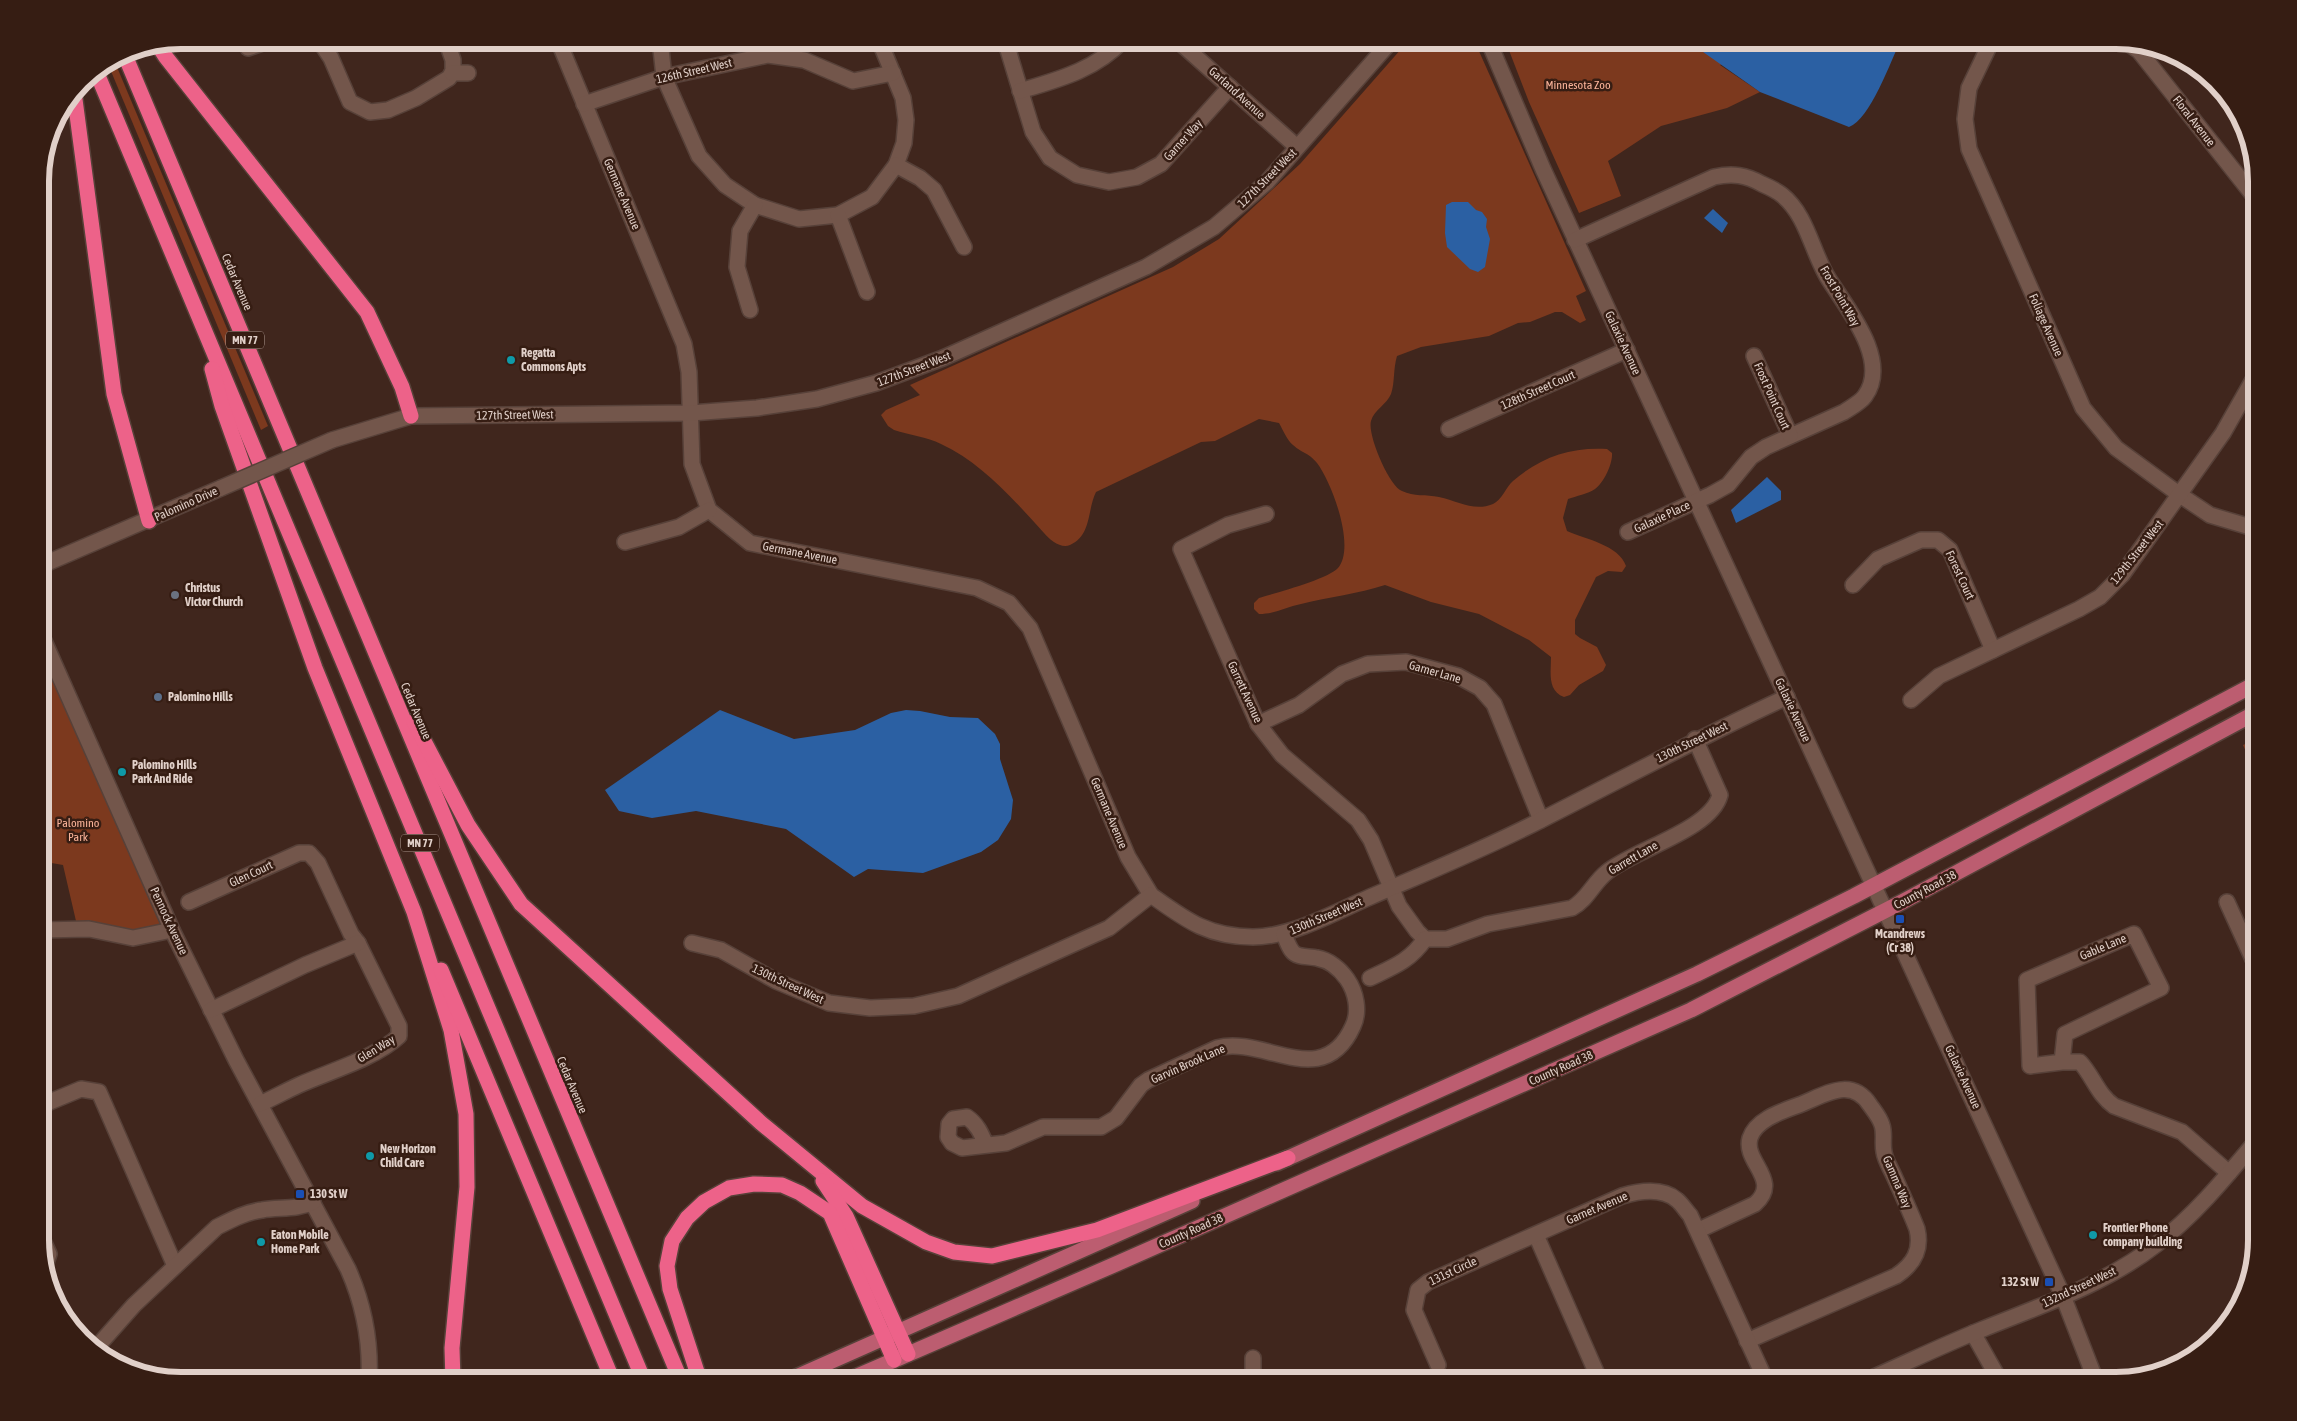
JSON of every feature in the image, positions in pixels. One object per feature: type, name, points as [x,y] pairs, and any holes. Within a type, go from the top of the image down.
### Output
[{"type":"highway","points":[[162,50],[367,312],[402,387],[411,416]]},
{"type":"highway","name":"Cedar Avenue","points":[[127,60],[677,1372]]},
{"type":"highway","name":"MN 77","points":[[99,78],[640,1372]]},
{"type":"highway","points":[[75,102],[114,394],[149,521]]},
{"type":"highway","points":[[194,305],[222,406],[282,578],[315,668],[414,912],[451,1030],[466,1114],[467,1187],[452,1348],[452,1372]]},
{"type":"highway","points":[[365,628],[468,825],[521,904],[760,1123],[862,1206],[926,1242],[954,1252],[992,1256],[1096,1230],[1288,1158]]},
{"type":"highway","points":[[414,912],[427,936],[609,1372]]},
{"type":"highway","points":[[812,1165],[846,1216],[891,1334],[894,1360]]},
{"type":"highway","points":[[697,1372],[670,1289],[667,1266],[672,1241],[687,1218],[704,1202],[729,1188],[754,1184],[782,1185],[800,1193],[830,1213],[891,1334],[908,1354]]},
{"type":"main road","points":[[807,1372],[1697,974],[1874,885],[2248,688]]},
{"type":"main road","name":"County Road 38","points":[[867,1372],[1691,1010],[1886,910],[2248,717]]},
{"type":"street","points":[[325,49],[331,58],[350,102],[370,112],[388,110],[416,98],[441,84],[452,73],[453,60],[449,49]]},
{"type":"street","name":"Germane Avenue","points":[[562,49],[684,344],[689,372],[692,464],[709,510],[750,543],[977,588],[1009,603],[1030,628],[1128,857],[1151,895]]},
{"type":"street","points":[[661,49],[664,77],[699,156],[725,185],[755,206],[798,218],[838,215],[872,197],[896,165],[904,143],[906,120],[903,98],[883,49]]},
{"type":"street","name":"Garner Way","points":[[1007,49],[1032,132],[1050,158],[1077,175],[1110,182],[1137,178],[1161,164],[1230,86]]},
{"type":"street","points":[[1020,91],[1068,76],[1093,64],[1112,49]]},
{"type":"street","name":"Garland Avenue","points":[[1187,49],[1297,148]]},
{"type":"street","name":"127th Street West","points":[[332,440],[411,416],[691,413],[757,408],[817,399],[876,383],[944,358],[1146,267],[1185,246],[1214,227],[1245,202],[1297,148],[1384,49]]},
{"type":"street","name":"Galaxie Avenue","points":[[1492,49],[1542,169],[2063,1296],[2093,1372]]},
{"type":"street","name":"Foliage Avenue","points":[[1988,49],[1969,88],[1965,119],[1969,149],[2083,408],[2116,448],[2180,495],[2210,515],[2248,527]]},
{"type":"street","name":"Floral Avenue","points":[[2139,51],[2248,189]]},
{"type":"street","name":"126th Street West","points":[[584,104],[664,77],[768,55],[804,60],[853,81],[893,72]]},
{"type":"street","points":[[452,73],[468,73]]},
{"type":"street","points":[[896,165],[920,178],[934,190],[964,247]]},
{"type":"street","name":"Frost Point Way","points":[[1575,240],[1714,177],[1726,175],[1750,178],[1781,194],[1788,200],[1802,220],[1828,277],[1857,322],[1870,354],[1873,370],[1871,383],[1865,395],[1856,405],[1790,435],[1751,457],[1728,484],[1695,501]]},
{"type":"street","points":[[750,310],[737,267],[740,231],[755,206]]},
{"type":"street","points":[[838,215],[867,292]]},
{"type":"street","name":"128th Street Court","points":[[1449,430],[1626,350]]},
{"type":"street","name":"Frost Point Court","points":[[1754,356],[1790,435]]},
{"type":"street","name":"129th Street West","points":[[1911,700],[1939,676],[2079,609],[2100,597],[2122,575],[2180,495],[2223,433],[2248,389]]},
{"type":"street","name":"Palomino Drive","points":[[49,562],[149,521],[332,440]]},
{"type":"street","name":"Galaxie Place","points":[[1628,532],[1695,501]]},
{"type":"street","points":[[625,542],[679,527],[709,510]]},
{"type":"street","name":"Garrett Avenue","points":[[1266,514],[1228,525],[1181,548],[1258,724],[1282,755],[1358,820],[1371,840],[1391,888]]},
{"type":"street","name":"Forest Court","points":[[1854,585],[1878,559],[1921,540],[1938,540],[1950,550],[1993,650]]},
{"type":"street","name":"Pennock Avenue","points":[[49,652],[172,930],[211,1010],[344,1260],[359,1296],[367,1329],[369,1372]]},
{"type":"street","name":"Garner Lane","points":[[1258,724],[1300,704],[1342,674],[1368,664],[1406,662],[1458,676],[1480,688],[1494,704],[1542,820]]},
{"type":"street","name":"130th Street West","points":[[692,943],[721,950],[776,981],[829,1003],[870,1008],[914,1006],[958,996],[1109,928],[1151,895],[1191,923],[1226,935],[1254,937],[1284,934],[1542,820],[1695,739],[1786,697]]},
{"type":"street","name":"Garrett Lane","points":[[1425,939],[1447,939],[1488,924],[1572,908],[1582,902],[1606,873],[1626,859],[1693,826],[1710,813],[1720,795],[1695,739]]},
{"type":"street","name":"Glen Court","points":[[189,902],[299,852],[313,855]]},
{"type":"street","name":"Glen Way","points":[[260,1104],[296,1086],[350,1064],[392,1042],[399,1036],[399,1026],[358,942],[351,934],[313,855]]},
{"type":"street","points":[[1370,978],[1402,962],[1415,953],[1425,939],[1412,925],[1391,888]]},
{"type":"street","points":[[2227,902],[2248,948]]},
{"type":"street","points":[[49,930],[89,930],[134,938],[172,930]]},
{"type":"street","name":"Garvin Brook Lane","points":[[986,1145],[1006,1143],[1043,1127],[1101,1126],[1116,1118],[1141,1085],[1148,1080],[1222,1047],[1240,1046],[1304,1060],[1316,1059],[1335,1049],[1349,1035],[1356,1021],[1357,1009],[1352,989],[1343,974],[1326,961],[1292,952],[1284,934]]},
{"type":"street","name":"Gable Lane","points":[[2134,934],[2161,988],[2065,1034],[2062,1062],[2030,1066],[2027,980],[2134,934]]},
{"type":"street","points":[[211,1010],[358,942]]},
{"type":"street","points":[[2062,1062],[2080,1062],[2104,1100],[2114,1106],[2182,1132],[2229,1173]]},
{"type":"street","points":[[49,1102],[81,1089],[99,1092],[176,1266]]},
{"type":"street","name":"Gamma Way","points":[[1698,1230],[1755,1204],[1760,1199],[1765,1186],[1764,1180],[1749,1142],[1756,1127],[1778,1113],[1837,1090],[1852,1090],[1866,1098],[1882,1125],[1884,1151],[1917,1229],[1919,1237],[1917,1254],[1912,1262],[1896,1276],[1747,1341]]},
{"type":"street","name":"132nd Street West","points":[[1885,1372],[2063,1296],[2114,1272],[2156,1245],[2194,1213],[2248,1151]]},
{"type":"street","name":"Garnet Avenue","points":[[1536,1234],[1622,1196],[1645,1191],[1656,1192],[1678,1200],[1690,1215],[1698,1230],[1762,1372]]},
{"type":"street","points":[[100,1344],[134,1305],[217,1228],[233,1219],[261,1210],[302,1207],[313,1202]]},
{"type":"street","points":[[1536,1234],[1596,1372]]},
{"type":"street","name":"131st Circle","points":[[1438,1365],[1414,1310],[1418,1290],[1428,1282],[1536,1234]]},
{"type":"street","points":[[1973,1333],[1995,1372]]},
{"type":"street","points":[[1253,1358],[1253,1372]]},
{"type":"green space","points":[[1401,49],[1478,49],[1586,291],[1576,296],[1586,320],[1580,323],[1562,312],[1555,312],[1530,322],[1518,323],[1489,336],[1421,347],[1397,356],[1391,394],[1371,421],[1372,437],[1385,470],[1391,480],[1402,491],[1411,494],[1439,497],[1479,507],[1496,502],[1513,481],[1534,466],[1557,455],[1593,449],[1607,449],[1612,453],[1609,467],[1602,482],[1592,491],[1568,499],[1563,518],[1567,531],[1609,548],[1622,559],[1626,566],[1622,572],[1608,571],[1596,577],[1575,620],[1575,634],[1597,647],[1606,665],[1603,671],[1579,685],[1570,695],[1564,697],[1552,686],[1551,657],[1529,640],[1479,614],[1431,602],[1385,585],[1259,614],[1254,609],[1254,603],[1259,598],[1324,577],[1338,568],[1343,558],[1343,531],[1340,515],[1323,472],[1314,459],[1291,443],[1279,423],[1259,419],[1215,441],[1201,442],[1096,492],[1086,529],[1077,541],[1063,546],[1049,538],[997,483],[970,461],[936,442],[894,430],[888,426],[881,415],[886,410],[920,395],[910,385],[1173,267],[1219,239],[1300,164]]},
{"type":"green space","name":"Minnesota Zoo","points":[[1508,49],[1753,49],[1720,65],[1760,92],[1727,108],[1661,126],[1608,161],[1621,196],[1579,213],[1529,102]]},
{"type":"green space","points":[[116,65],[268,426],[261,430],[110,69]]},
{"type":"green space","name":"Palomino Park","points":[[49,671],[162,926],[134,932],[76,921],[63,865],[49,863]]},
{"type":"green space","points":[[2248,743],[2248,756],[2243,745]]},
{"type":"water","points":[[1699,49],[1897,49],[1872,102],[1857,122],[1849,127],[1760,92]]},
{"type":"water","points":[[1452,202],[1468,202],[1476,210],[1482,212],[1487,219],[1486,227],[1490,239],[1485,267],[1478,272],[1470,269],[1447,247],[1445,233],[1446,205]]},
{"type":"water","points":[[1713,209],[1728,223],[1722,233],[1704,218]]},
{"type":"water","points":[[1767,477],[1781,491],[1781,500],[1736,523],[1731,510]]},
{"type":"water","points":[[720,710],[794,739],[855,730],[891,713],[906,710],[950,717],[978,718],[995,734],[1000,744],[1000,759],[1013,800],[1011,819],[998,840],[981,852],[923,873],[868,869],[854,877],[786,829],[696,811],[652,818],[619,811],[605,790]]},
{"type":"place","name":"Regatta Commons Apts","points":[[511,360]]},
{"type":"place","name":"Christus Victor Church","points":[[175,595]]},
{"type":"place","name":"Palomino Hills","points":[[158,697]]},
{"type":"place","name":"Palomino Hills Park And Ride","points":[[122,772]]},
{"type":"place","name":"Mcandrews (Cr 38)","points":[[1900,919]]},
{"type":"place","name":"New Horizon Child Care","points":[[370,1156]]},
{"type":"place","name":"130 St W","points":[[300,1194]]},
{"type":"place","name":"Frontier Phone company building","points":[[2093,1235]]},
{"type":"place","name":"Eaton Mobile Home Park","points":[[261,1242]]},
{"type":"place","name":"132 St W","points":[[2049,1282]]}]
